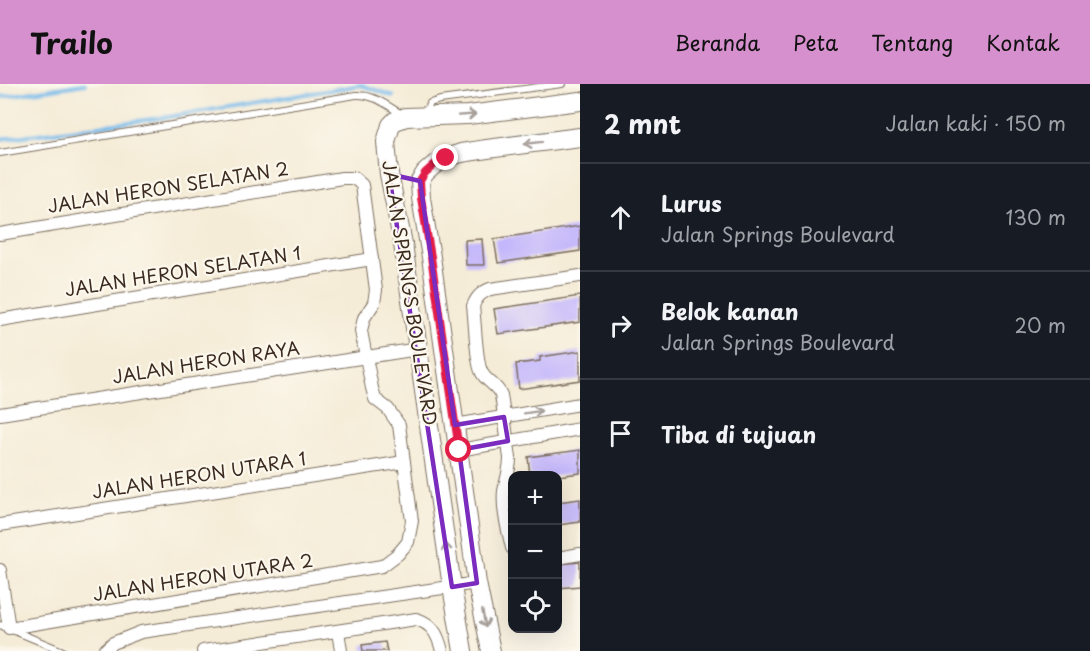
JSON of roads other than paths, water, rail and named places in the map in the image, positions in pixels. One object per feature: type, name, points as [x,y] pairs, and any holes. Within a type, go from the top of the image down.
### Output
[{"type":"main road","points":[[420,112],[468,115],[580,101]]},
{"type":"main road","name":"JALAN SPRINGS BOULEVARD","points":[[420,112],[395,122],[386,142],[389,174],[403,244],[463,651]]},
{"type":"main road","name":"JALAN SPRINGS BOULEVARD","points":[[491,651],[477,583],[420,181],[434,165],[461,153],[580,137]]},
{"type":"main road","points":[[389,174],[420,181]]},
{"type":"street","name":"JALAN HERON SELATAN 2","points":[[0,234],[342,178],[354,178],[362,185],[372,259]]},
{"type":"street","name":"JALAN HERON SELATAN 1","points":[[0,321],[372,259]]},
{"type":"street","points":[[372,259],[376,290],[374,303],[364,318],[361,331],[375,399],[388,409],[399,425],[404,462]]},
{"type":"street","points":[[508,525],[504,490],[510,467],[501,394],[499,389],[484,376],[479,367],[473,306],[481,293],[490,289],[580,276]]},
{"type":"street","name":"JALAN HERON RAYA","points":[[0,414],[418,349]]},
{"type":"street","points":[[455,425],[580,404]]},
{"type":"street","points":[[459,450],[580,429]]},
{"type":"street","name":"JALAN HERON UTARA 1","points":[[0,525],[404,462]]},
{"type":"street","name":"JALAN HERON UTARA 2","points":[[4,626],[382,566],[398,554],[408,542],[412,521],[404,462]]},
{"type":"street","points":[[562,557],[580,554]]},
{"type":"street","points":[[0,570],[4,626]]},
{"type":"street","points":[[105,651],[113,643],[141,632],[477,583]]},
{"type":"street","points":[[203,651],[416,619],[434,628],[442,651]]},
{"type":"street","points":[[338,631],[341,651]]},
{"type":"lane","points":[[0,153],[356,95],[365,95],[420,112],[440,100],[562,84]]},
{"type":"lane","points":[[4,626],[63,651]]},
{"type":"waterway","points":[[0,97],[85,84]]},
{"type":"waterway","points":[[0,139],[168,117],[361,85],[393,96]]},
{"type":"waterway","points":[[502,136],[580,124]]}]
